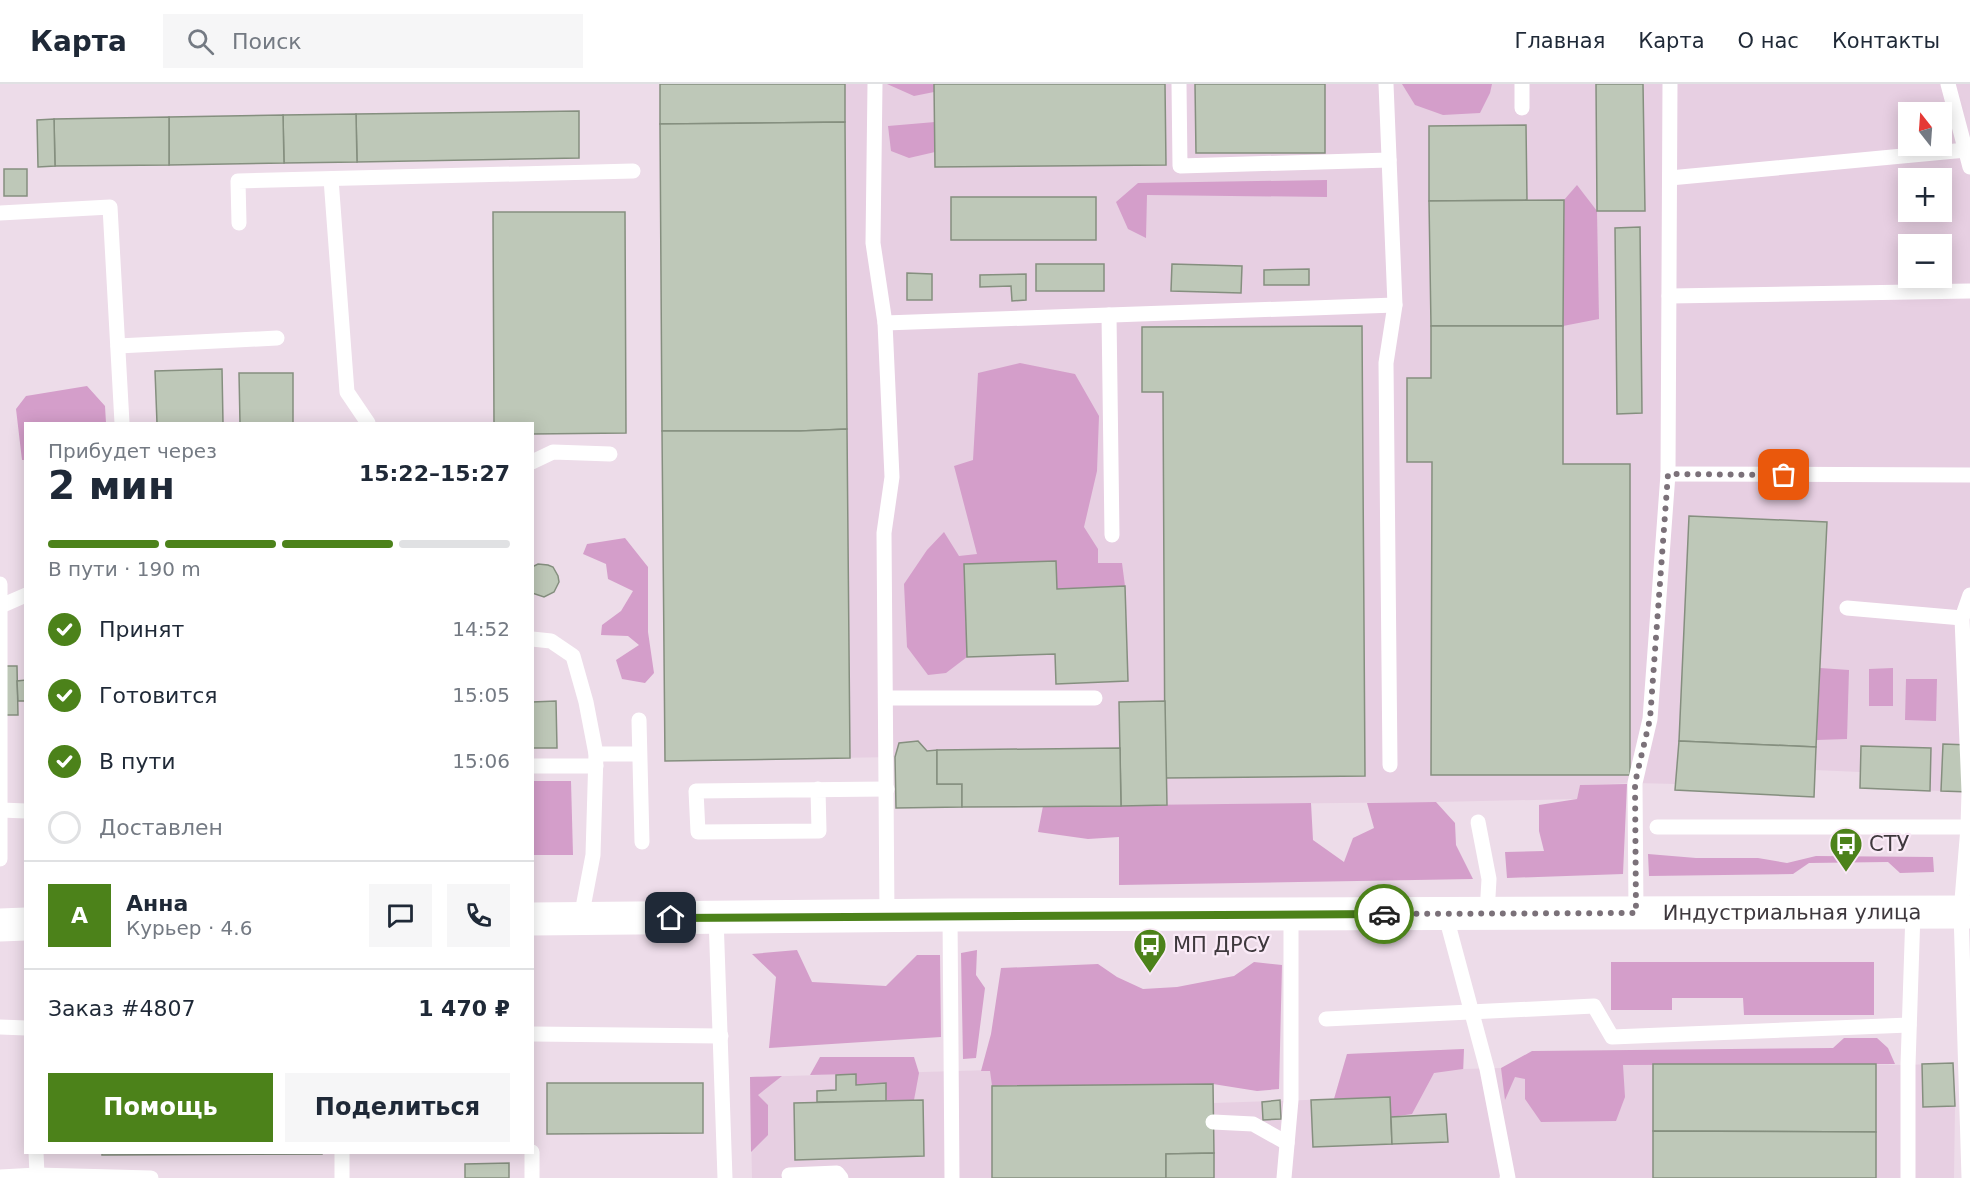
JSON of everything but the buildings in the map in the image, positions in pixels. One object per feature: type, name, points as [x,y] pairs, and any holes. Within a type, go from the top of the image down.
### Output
[{"type":"main road","name":"Индустриальная улица","points":[[534,919],[887,915],[1965,912]]},
{"type":"main road","points":[[0,925],[24,924]]},
{"type":"lane","points":[[875,84],[873,243],[885,323],[892,477],[884,533],[887,915]]},
{"type":"lane","points":[[1179,84],[1180,166],[1389,160]]},
{"type":"lane","points":[[1386,84],[1395,305],[1386,363],[1390,765]]},
{"type":"lane","points":[[1522,84],[1522,108]]},
{"type":"lane","points":[[1636,913],[1635,783],[1650,719],[1668,474],[1670,84]]},
{"type":"lane","points":[[1948,84],[1970,167]]},
{"type":"lane","points":[[1670,178],[1966,150]]},
{"type":"lane","points":[[239,223],[238,181],[633,171]]},
{"type":"lane","points":[[331,179],[347,392],[367,422]]},
{"type":"lane","points":[[0,213],[110,207],[122,422]]},
{"type":"lane","points":[[1669,296],[1970,291]]},
{"type":"lane","points":[[885,323],[1395,305]]},
{"type":"lane","points":[[1109,315],[1112,535]]},
{"type":"lane","points":[[118,346],[277,338]]},
{"type":"lane","points":[[534,461],[553,452],[610,454]]},
{"type":"lane","points":[[1668,474],[1970,475]]},
{"type":"lane","points":[[0,584],[0,859]]},
{"type":"lane","points":[[1969,1178],[1965,912],[1969,827],[1969,731],[1962,618],[1970,595]]},
{"type":"lane","points":[[1,606],[24,596]]},
{"type":"lane","points":[[1847,608],[1962,618]]},
{"type":"lane","points":[[534,639],[551,640],[573,656],[586,702],[596,760],[593,855],[581,918]]},
{"type":"lane","points":[[886,698],[1095,698]]},
{"type":"lane","points":[[639,720],[642,842]]},
{"type":"lane","points":[[534,766],[639,754]]},
{"type":"lane","points":[[818,789],[819,831],[698,832],[696,790],[818,789],[886,789]]},
{"type":"lane","points":[[1,810],[24,811]]},
{"type":"lane","points":[[1478,822],[1489,879],[1488,914]]},
{"type":"lane","points":[[1657,827],[1969,827]]},
{"type":"lane","points":[[1908,1178],[1909,1025],[1913,912]]},
{"type":"lane","points":[[1445,913],[1487,1069],[1507,1178]]},
{"type":"lane","points":[[1284,1178],[1291,1100],[1290,914]]},
{"type":"lane","points":[[950,915],[952,1178]]},
{"type":"lane","points":[[716,917],[725,1178]]},
{"type":"lane","points":[[1326,1019],[1594,1006],[1612,1037],[1909,1025]]},
{"type":"lane","points":[[0,1027],[24,1028]]},
{"type":"lane","points":[[534,1034],[721,1036]]},
{"type":"lane","points":[[1213,1122],[1253,1124],[1287,1143]]},
{"type":"lane","points":[[36,1154],[37,1175]]},
{"type":"lane","points":[[342,1154],[342,1178]]},
{"type":"lane","points":[[532,1154],[532,1178]]},
{"type":"lane","points":[[789,1175],[837,1173],[841,1178]]},
{"type":"lane","points":[[0,1177],[37,1175],[151,1178]]},
{"type":"shaded area","points":[[660,84],[1970,84],[1970,792],[1860,788],[1860,772],[1814,770],[1816,747],[1679,741],[1676,784],[1580,785],[1577,799],[896,808],[895,757],[665,761]]},
{"type":"shaded area","points":[[887,84],[934,84],[934,92],[914,96]]},
{"type":"shaded area","points":[[1402,84],[1492,84],[1480,113],[1443,115],[1415,105]]},
{"type":"shaded area","points":[[935,122],[935,152],[909,158],[891,151],[888,126]]},
{"type":"shaded area","points":[[1327,180],[1327,197],[1147,195],[1146,238],[1128,229],[1116,202],[1138,183]]},
{"type":"shaded area","points":[[1577,185],[1597,211],[1599,319],[1563,326],[1564,200]]},
{"type":"shaded area","points":[[1020,363],[1075,374],[1099,416],[1097,471],[1084,527],[1098,549],[1098,563],[1122,563],[1125,586],[1057,589],[1056,561],[965,564],[967,657],[946,673],[928,675],[907,647],[904,584],[927,550],[944,532],[959,556],[977,554],[954,466],[973,460],[978,373]]},
{"type":"shaded area","points":[[87,386],[105,406],[106,422],[24,422],[24,460],[22,460],[16,409],[26,396]]},
{"type":"shaded area","points":[[625,538],[648,567],[648,632],[654,673],[645,683],[622,679],[616,660],[639,645],[628,636],[601,635],[602,625],[621,611],[633,591],[608,579],[606,564],[583,554],[587,544]]},
{"type":"shaded area","points":[[1820,668],[1849,670],[1847,739],[1817,740]]},
{"type":"shaded area","points":[[1893,668],[1893,706],[1869,706],[1869,669]]},
{"type":"shaded area","points":[[1906,679],[1937,679],[1936,721],[1905,720]]},
{"type":"shaded area","points":[[534,781],[571,781],[573,855],[534,855]]},
{"type":"shaded area","points":[[1627,784],[1623,874],[1507,878],[1505,852],[1544,851],[1539,831],[1539,805],[1577,799],[1580,785]]},
{"type":"shaded area","points":[[1436,802],[1455,823],[1456,845],[1473,879],[1119,885],[1119,837],[1088,839],[1038,832],[1043,806],[1311,803],[1313,840],[1344,862],[1353,838],[1374,828],[1367,803]]},
{"type":"shaded area","points":[[1648,854],[1696,858],[1758,858],[1787,863],[1816,856],[1933,857],[1934,872],[1900,873],[1888,862],[1809,863],[1793,874],[1649,876]]},
{"type":"shaded area","points":[[797,950],[812,982],[886,986],[917,955],[940,955],[941,1037],[769,1048],[776,977],[752,954]]},
{"type":"shaded area","points":[[977,950],[976,975],[985,988],[976,1058],[963,1059],[961,953]]},
{"type":"shaded area","points":[[1254,962],[1282,965],[1279,1089],[1257,1091],[1213,1084],[992,1086],[990,1071],[981,1071],[991,1034],[1001,968],[1098,964],[1117,977],[1143,989],[1177,987],[1234,976]]},
{"type":"shaded area","points":[[1611,962],[1874,962],[1874,1015],[1744,1015],[1743,998],[1672,998],[1672,1010],[1611,1010]]},
{"type":"shaded area","points":[[1844,1038],[1877,1038],[1888,1048],[1895,1064],[1623,1065],[1625,1097],[1616,1121],[1541,1122],[1525,1099],[1525,1079],[1515,1077],[1505,1100],[1501,1068],[1532,1051],[1833,1048]]},
{"type":"shaded area","points":[[1464,1049],[1464,1069],[1653,1064],[1908,1065],[1953,1063],[1954,1178],[752,1178],[750,1077],[991,1070],[992,1086],[1213,1084],[1214,1103],[1334,1099],[1347,1054]]},
{"type":"shaded area","points":[[1464,1049],[1463,1069],[1434,1073],[1412,1114],[1391,1117],[1390,1097],[1334,1099],[1347,1054]]},
{"type":"shaded area","points":[[820,1057],[914,1057],[919,1073],[914,1100],[886,1101],[886,1084],[856,1085],[856,1074],[810,1075]]},
{"type":"shaded area","points":[[782,1076],[758,1095],[768,1105],[768,1135],[751,1152],[750,1077]]},
{"type":"way so far","points":[[1384,914],[1636,913],[1635,783],[1650,719],[1668,474],[1784,475]]},
{"type":"place","name":"СТУ","points":[[1846,873]]},
{"type":"place","name":"МП ДРСУ","points":[[1150,974]]},
{"type":"route","points":[[671,918],[1384,914]]}]
